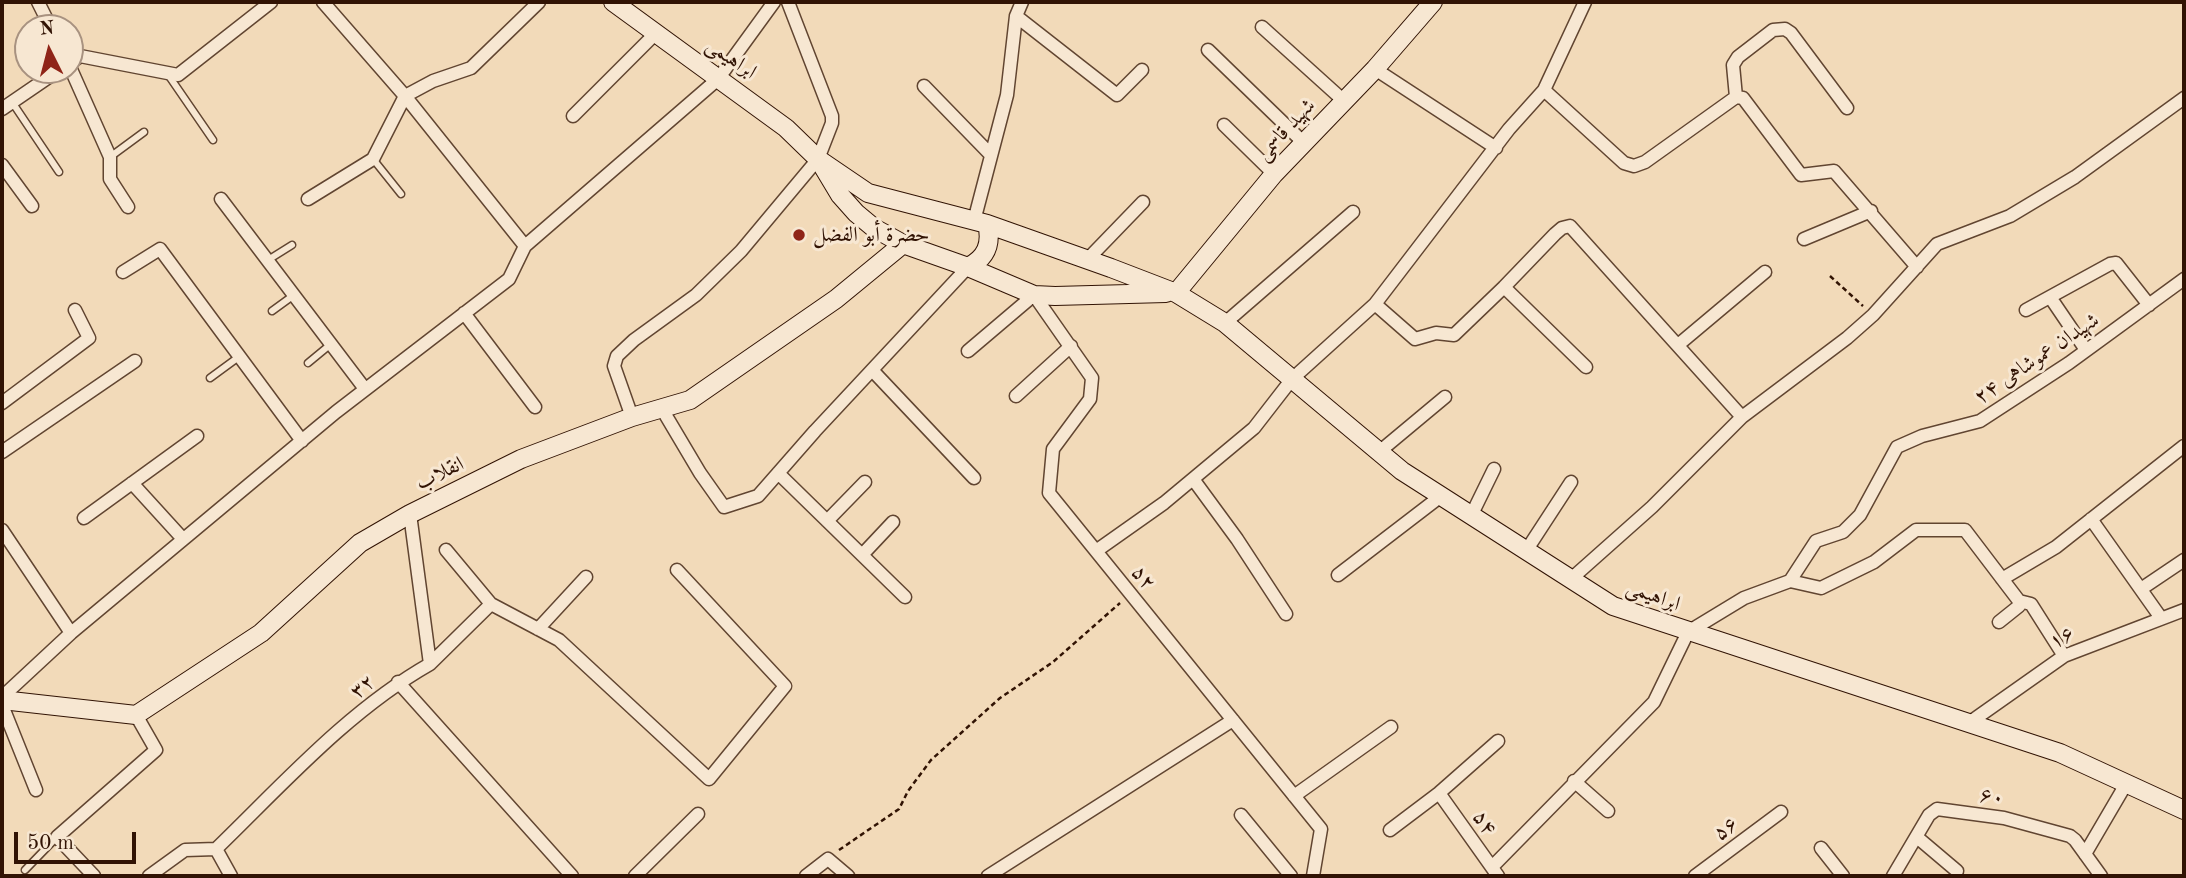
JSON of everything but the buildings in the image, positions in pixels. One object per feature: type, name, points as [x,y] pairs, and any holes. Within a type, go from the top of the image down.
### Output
[{"type":"main road","name":"ابراهیمی","points":[[613,2],[786,128],[818,159],[876,197],[980,223],[1176,293],[1225,323],[1402,471],[1613,606],[2060,753],[2184,810]]},
{"type":"main road","name":"شهید قاسمی","points":[[1176,293],[1274,174],[1375,69],[1433,2]]},
{"type":"main road","points":[[818,159],[840,195],[874,228],[902,244],[968,267],[1034,295],[1176,293]]},
{"type":"main road","points":[[968,267],[984,254],[989,235],[980,223]]},
{"type":"main road","name":"انقلاب","points":[[136,715],[261,634],[360,543],[410,514],[521,459],[632,417],[690,400],[836,299],[902,244]]},
{"type":"main road","points":[[2,699],[136,715]]},
{"type":"street","points":[[84,57],[178,75],[271,2]]},
{"type":"street","points":[[323,2],[405,96],[525,246]]},
{"type":"street","points":[[309,199],[373,159],[405,96],[433,81],[471,68],[539,2]]},
{"type":"street","points":[[2,699],[71,633],[302,440],[509,279],[525,246],[718,79],[774,2]]},
{"type":"street","points":[[632,417],[614,366],[617,356],[705,287],[741,251],[818,159],[832,123],[832,116],[788,2]]},
{"type":"street","points":[[980,223],[991,155],[1007,95],[1016,16],[1022,2]]},
{"type":"street","points":[[1097,551],[1193,480],[1254,428],[1292,379],[1376,304],[1509,129],[1544,90],[1585,2]]},
{"type":"street","points":[[1016,16],[1117,95],[1142,70]]},
{"type":"street","points":[[1262,27],[1344,101]]},
{"type":"street","points":[[1736,97],[1733,65],[1738,57],[1773,30],[1785,29],[1791,33],[1847,108]]},
{"type":"street","points":[[573,116],[654,34]]},
{"type":"street","points":[[1208,50],[1305,144]]},
{"type":"street","points":[[1375,69],[1496,148]]},
{"type":"street","points":[[7,106],[39,84]]},
{"type":"street","points":[[78,84],[110,157],[110,179],[128,207]]},
{"type":"street","points":[[924,86],[991,155]]},
{"type":"street","points":[[1544,90],[1624,163],[1634,166],[1646,162],[1736,97],[1743,98],[1801,175],[1834,171],[1917,267]]},
{"type":"street","points":[[1571,579],[1652,507],[1742,417],[1847,338],[1873,315],[1937,244],[2010,216],[2075,177],[2184,98]]},
{"type":"street","points":[[1224,125],[1274,174]]},
{"type":"street","points":[[2,165],[32,206]]},
{"type":"street","points":[[221,199],[365,389]]},
{"type":"street","points":[[1086,261],[1143,202]]},
{"type":"street","points":[[1804,239],[1871,211]]},
{"type":"street","points":[[1225,323],[1353,212]]},
{"type":"street","points":[[1376,304],[1415,340],[1436,332],[1454,335],[1504,288],[1555,234],[1570,226],[1742,417]]},
{"type":"street","points":[[123,272],[160,249],[302,440]]},
{"type":"street","points":[[2025,310],[2116,263],[2149,305]]},
{"type":"street","points":[[662,409],[700,473],[724,507],[758,496],[968,267]]},
{"type":"street","points":[[1678,345],[1765,272]]},
{"type":"street","name":"۲۴ شهیدان عموشاهی","points":[[1790,581],[1816,541],[1843,532],[1860,515],[1897,447],[1922,436],[1980,421],[2086,350],[2184,279]]},
{"type":"street","points":[[1504,288],[1586,367]]},
{"type":"street","points":[[968,351],[1034,295]]},
{"type":"street","name":"۵۲","points":[[1034,295],[1092,378],[1090,399],[1053,449],[1049,493],[1321,829],[1313,876]]},
{"type":"street","points":[[2050,297],[2086,350]]},
{"type":"street","points":[[2,403],[89,338],[75,310]]},
{"type":"street","points":[[464,313],[535,407]]},
{"type":"street","points":[[1016,396],[1071,346]]},
{"type":"street","points":[[2,452],[135,361]]},
{"type":"street","points":[[872,370],[974,478]]},
{"type":"street","points":[[1379,452],[1446,397]]},
{"type":"street","points":[[83,518],[197,436]]},
{"type":"street","points":[[2002,579],[2056,547],[2184,446]]},
{"type":"street","points":[[1471,516],[1494,469]]},
{"type":"street","points":[[778,473],[905,597]]},
{"type":"street","points":[[1193,480],[1286,614]]},
{"type":"street","points":[[827,522],[866,482]]},
{"type":"street","points":[[1526,551],[1571,482]]},
{"type":"street","points":[[132,483],[183,539]]},
{"type":"street","points":[[1338,575],[1441,496]]},
{"type":"street","points":[[410,514],[430,664]]},
{"type":"street","points":[[2091,519],[2161,618]]},
{"type":"street","points":[[862,555],[893,522]]},
{"type":"street","points":[[2,530],[71,633]]},
{"type":"street","points":[[1495,871],[1574,781],[1654,702],[1688,632],[1744,598],[1790,581],[1821,588],[1874,562],[1916,530],[1965,530],[2020,600],[2031,604],[2064,656]]},
{"type":"street","points":[[446,550],[491,604],[559,640],[709,779],[785,686],[677,570]]},
{"type":"street","points":[[2141,589],[2184,560]]},
{"type":"street","points":[[538,629],[586,577]]},
{"type":"street","points":[[1999,622],[2019,606],[2020,600]]},
{"type":"street","name":"۳۲","points":[[216,849],[322,747],[398,682],[430,664],[491,604]]},
{"type":"street","name":"۱۶","points":[[1969,723],[2064,656],[2184,610]]},
{"type":"street","points":[[398,682],[572,876]]},
{"type":"street","points":[[2,705],[36,790]]},
{"type":"street","points":[[94,876],[57,836],[156,750],[136,715]]},
{"type":"street","points":[[988,876],[1233,720]]},
{"type":"street","points":[[1294,796],[1391,727]]},
{"type":"street","points":[[1390,830],[1439,793],[1498,741]]},
{"type":"street","points":[[1574,781],[1608,811]]},
{"type":"street","points":[[2085,854],[2126,784]]},
{"type":"street","name":"۵۴","points":[[1439,793],[1495,871]]},
{"type":"street","name":"۶۰","points":[[1894,876],[1929,816],[1937,809],[2004,818],[2070,836],[2101,876]]},
{"type":"street","name":"۵۶","points":[[1695,876],[1781,811]]},
{"type":"street","points":[[635,876],[698,814]]},
{"type":"street","points":[[1241,815],[1291,876]]},
{"type":"street","points":[[1918,838],[1957,871]]},
{"type":"street","points":[[1821,848],[1843,876]]},
{"type":"street","points":[[149,876],[186,850],[216,849],[231,876]]},
{"type":"street","points":[[806,876],[828,859],[848,876]]},
{"type":"lane","points":[[167,73],[214,140]]},
{"type":"lane","points":[[7,106],[60,172]]},
{"type":"lane","points":[[110,157],[144,132]]},
{"type":"lane","points":[[373,159],[401,194]]},
{"type":"lane","points":[[268,260],[292,245]]},
{"type":"lane","points":[[272,311],[294,295]]},
{"type":"lane","points":[[309,363],[331,344]]},
{"type":"lane","points":[[210,378],[240,356]]},
{"type":"lane","points":[[25,870],[57,836]]},
{"type":"path","points":[[1830,276],[1873,315]]},
{"type":"path","points":[[828,859],[852,839],[899,809],[908,791],[931,760],[1000,698],[1053,662],[1131,594]]},
{"type":"place","name":"حضرة أبو الفضل","points":[[799,235]]}]
